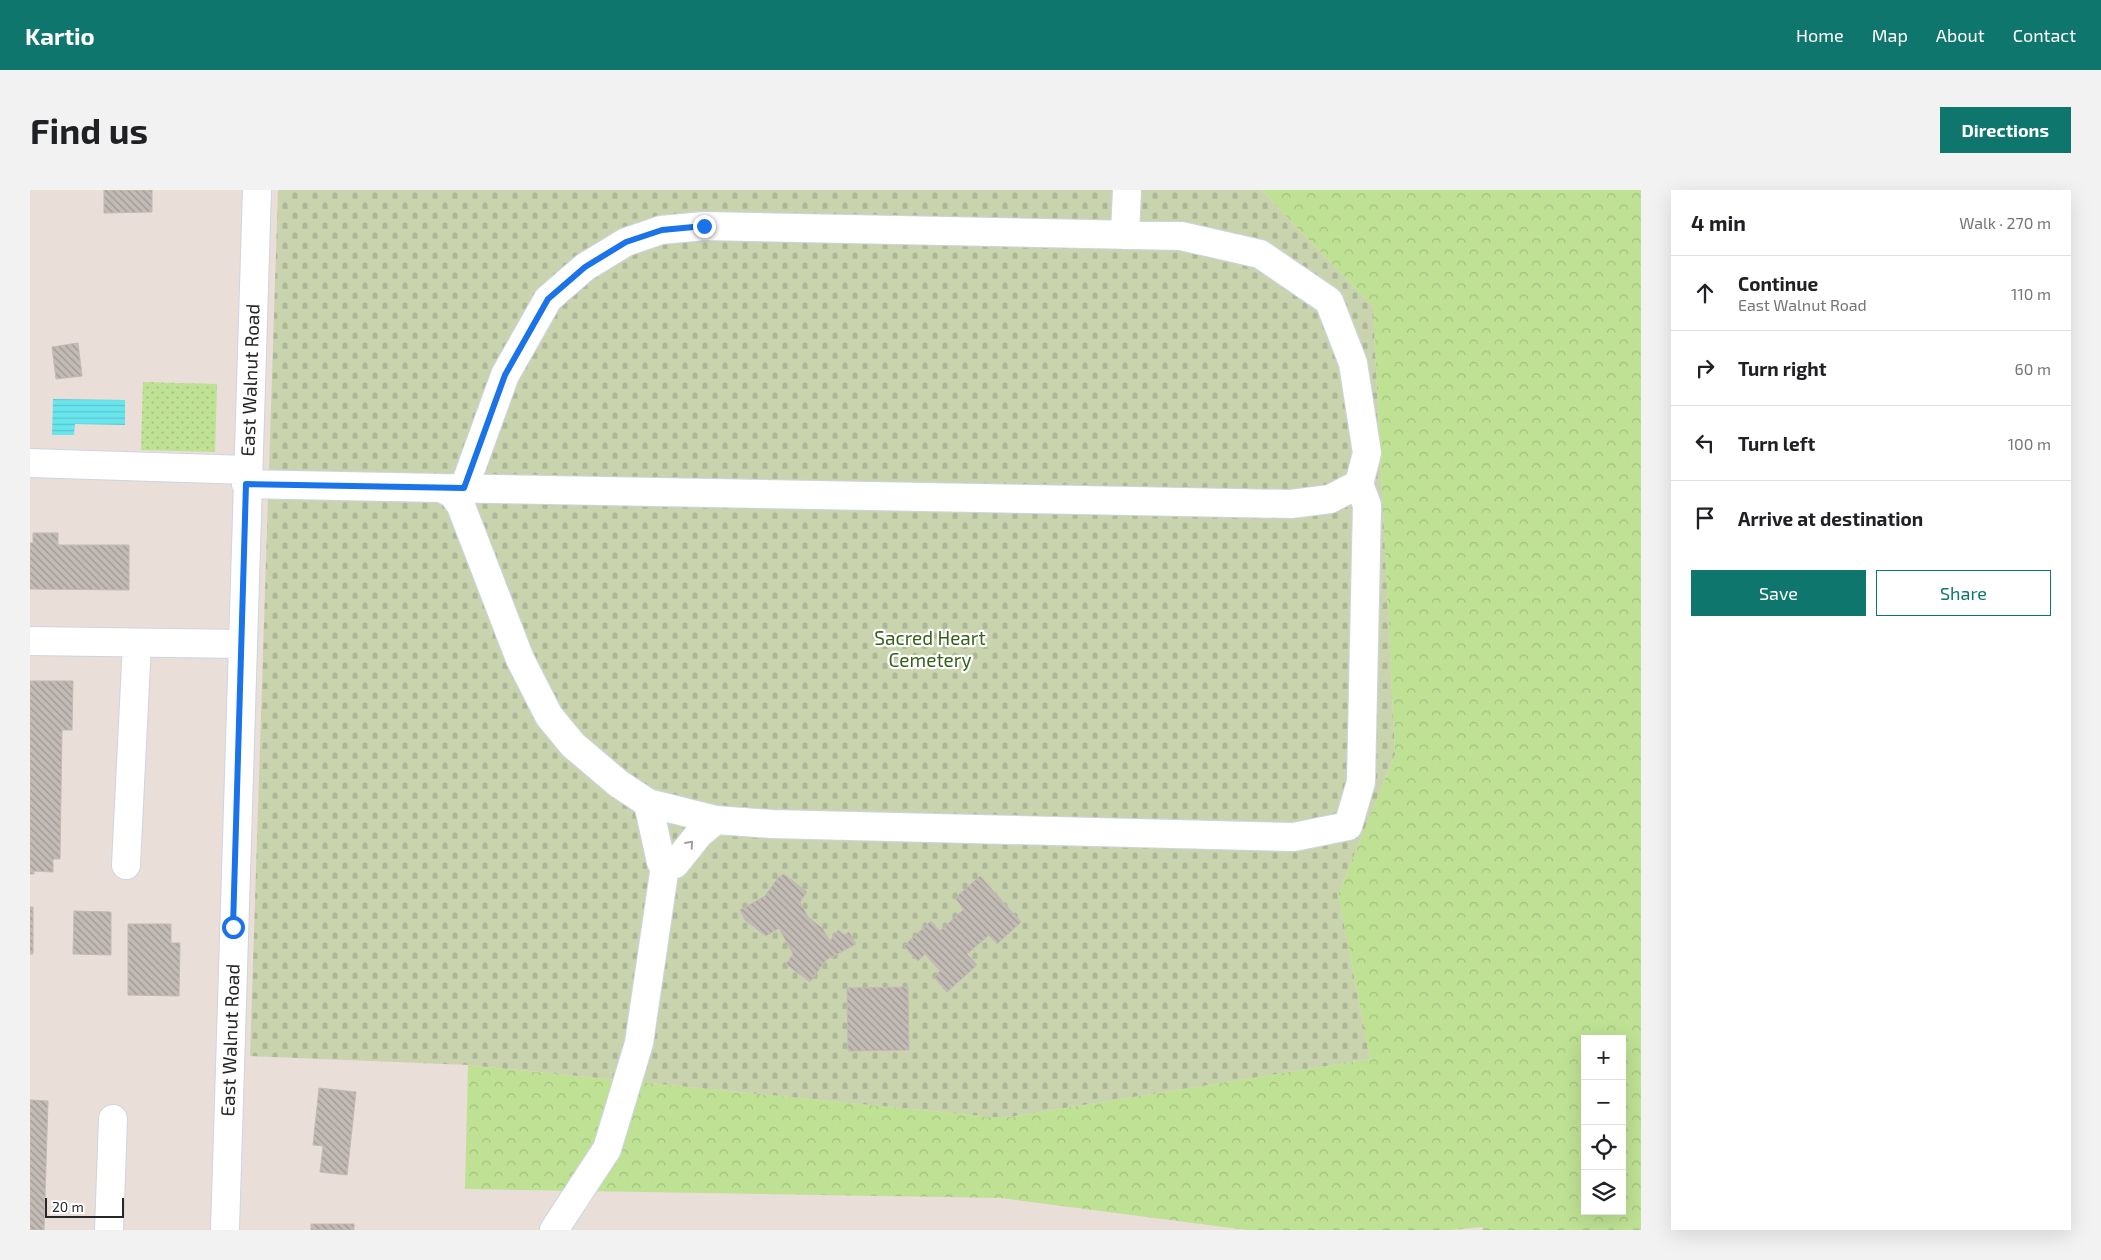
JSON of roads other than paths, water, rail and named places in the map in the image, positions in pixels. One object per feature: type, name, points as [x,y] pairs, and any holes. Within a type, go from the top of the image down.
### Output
[{"type":"street","name":"East Walnut Road","points":[[225,1230],[257,190]]},
{"type":"street","points":[[1125,235],[1126,190]]},
{"type":"street","points":[[704,226],[1125,235],[1181,236],[1260,254],[1329,301],[1354,372],[1368,453],[1358,484],[1367,504],[1361,782],[1348,826],[1294,837],[772,824],[716,820],[648,803],[619,784],[573,744],[549,716],[520,659],[461,506],[453,494],[453,488],[505,375],[548,299],[585,267],[626,242],[662,230],[704,226]]},
{"type":"street","points":[[30,463],[453,488],[1290,504],[1330,499],[1358,484]]},
{"type":"street","points":[[30,641],[242,644]]},
{"type":"street","points":[[126,865],[137,643]]},
{"type":"street","points":[[648,803],[661,862],[665,866]]},
{"type":"street","points":[[665,866],[675,864],[699,834],[716,820]]},
{"type":"street","points":[[554,1230],[607,1149],[618,1113],[639,1043],[665,866]]},
{"type":"street","points":[[109,1230],[113,1120]]},
{"type":"water","points":[[53,399],[125,400],[125,425],[75,424],[74,435],[52,435]]},
{"type":"park label","name":"Sacred Heart Cemetery","points":[[930,649]]}]
